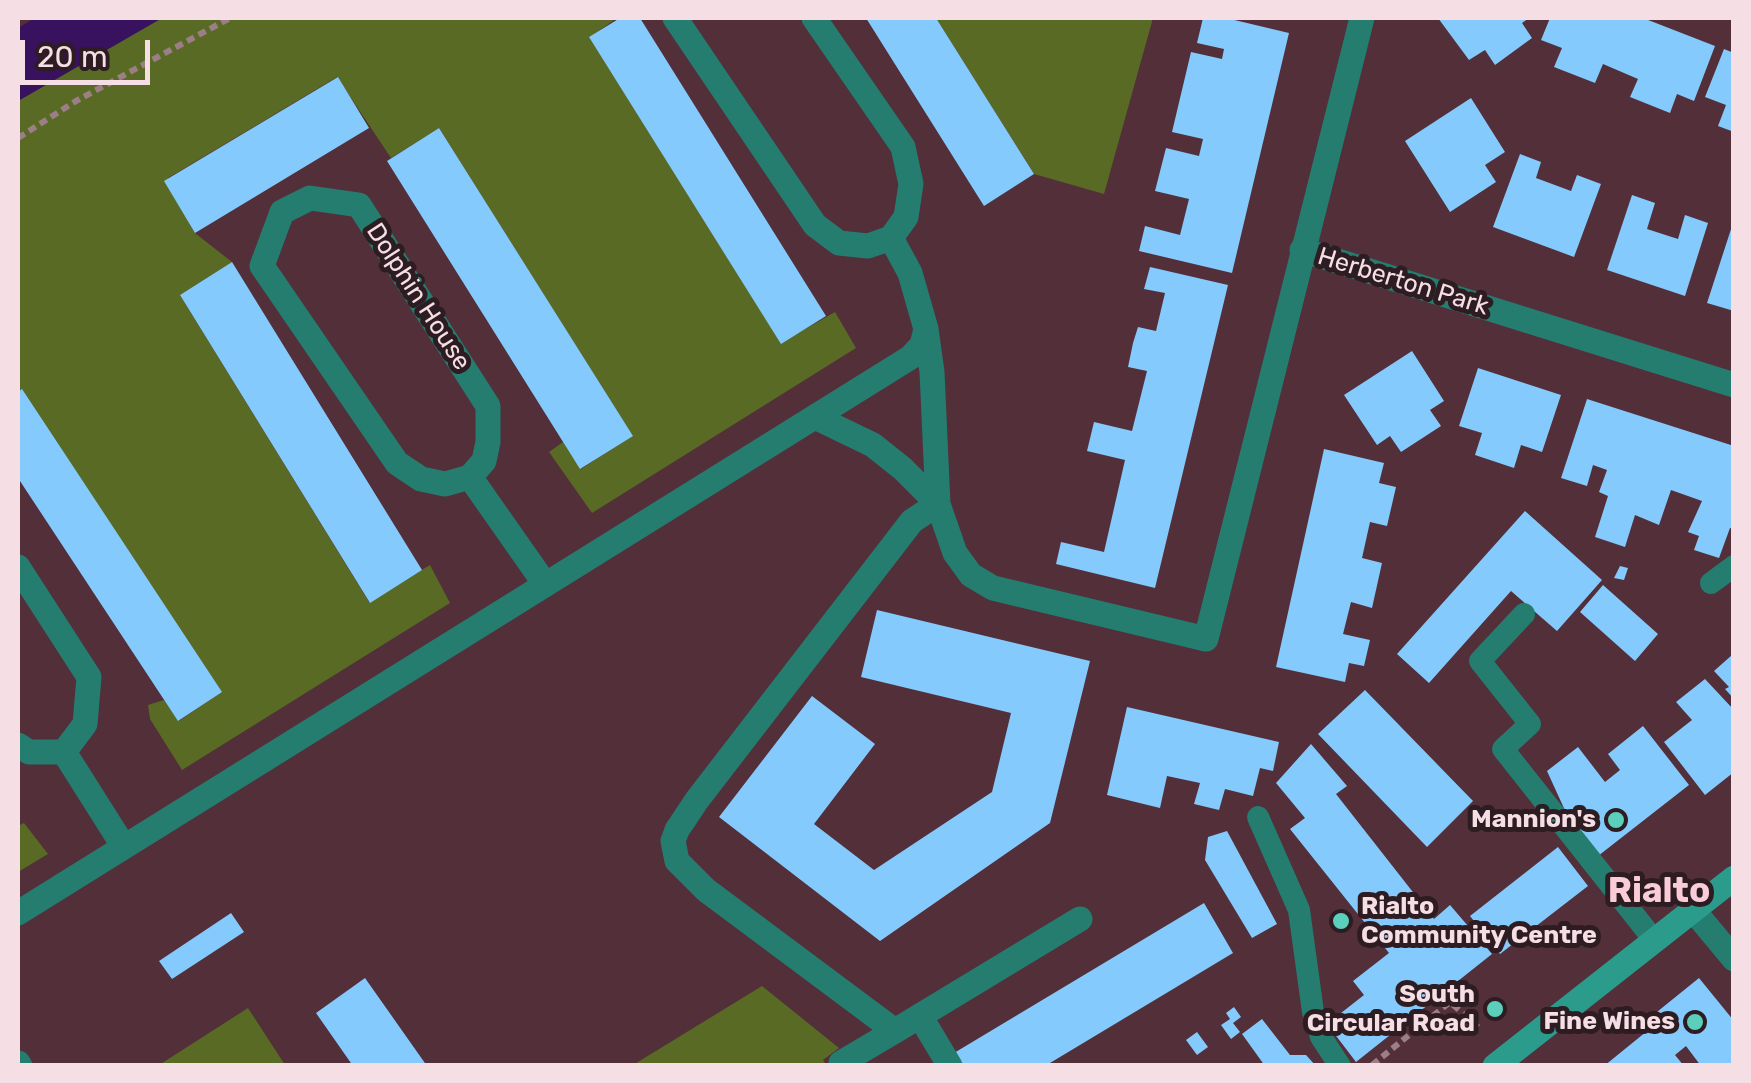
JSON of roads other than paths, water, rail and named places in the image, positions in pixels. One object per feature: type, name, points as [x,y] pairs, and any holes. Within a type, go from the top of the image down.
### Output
[{"type":"main road","points":[[1495,1066],[1734,878]]},
{"type":"street","points":[[675,18],[815,225],[840,243],[868,246],[891,238],[906,217],[911,184],[903,147],[814,18]]},
{"type":"street","name":"Herberton Park","points":[[1362,18],[1302,250],[1734,385]]},
{"type":"street","name":"Dolphin House","points":[[310,198],[359,206],[488,406],[484,461],[470,477],[445,484],[421,478],[397,463],[262,266],[282,212],[310,198]]},
{"type":"street","points":[[891,238],[910,273],[926,329],[938,504],[955,553],[970,576],[993,588],[1206,639],[1302,250]]},
{"type":"street","points":[[18,913],[911,357],[922,345],[926,329]]},
{"type":"street","points":[[815,417],[873,446],[938,504]]},
{"type":"street","points":[[470,477],[546,584]]},
{"type":"street","points":[[896,1031],[706,890],[677,861],[674,841],[697,800],[912,520],[938,504]]},
{"type":"street","points":[[18,567],[89,677],[85,724],[64,752]]},
{"type":"street","points":[[18,745],[29,752],[64,752]]},
{"type":"street","points":[[64,752],[124,846]]},
{"type":"street","points":[[1694,911],[1734,960]]},
{"type":"street","points":[[841,1063],[1080,919]]},
{"type":"street","points":[[920,1016],[950,1066]]},
{"type":"lane","points":[[1710,584],[1734,566]]},
{"type":"lane","points":[[1524,614],[1480,660],[1530,724],[1503,749],[1654,940]]},
{"type":"lane","points":[[1258,817],[1299,910],[1313,1012],[1321,1037],[1340,1066]]},
{"type":"place","name":"Mannion's","points":[[1616,820]]},
{"type":"place","name":"Rialto Community Centre","points":[[1341,921]]},
{"type":"place","name":"South Circular Road","points":[[1495,1009]]},
{"type":"place","name":"Fine Wines","points":[[1695,1022]]},
{"type":"district","name":"Rialto","points":[[1659,892]]}]
